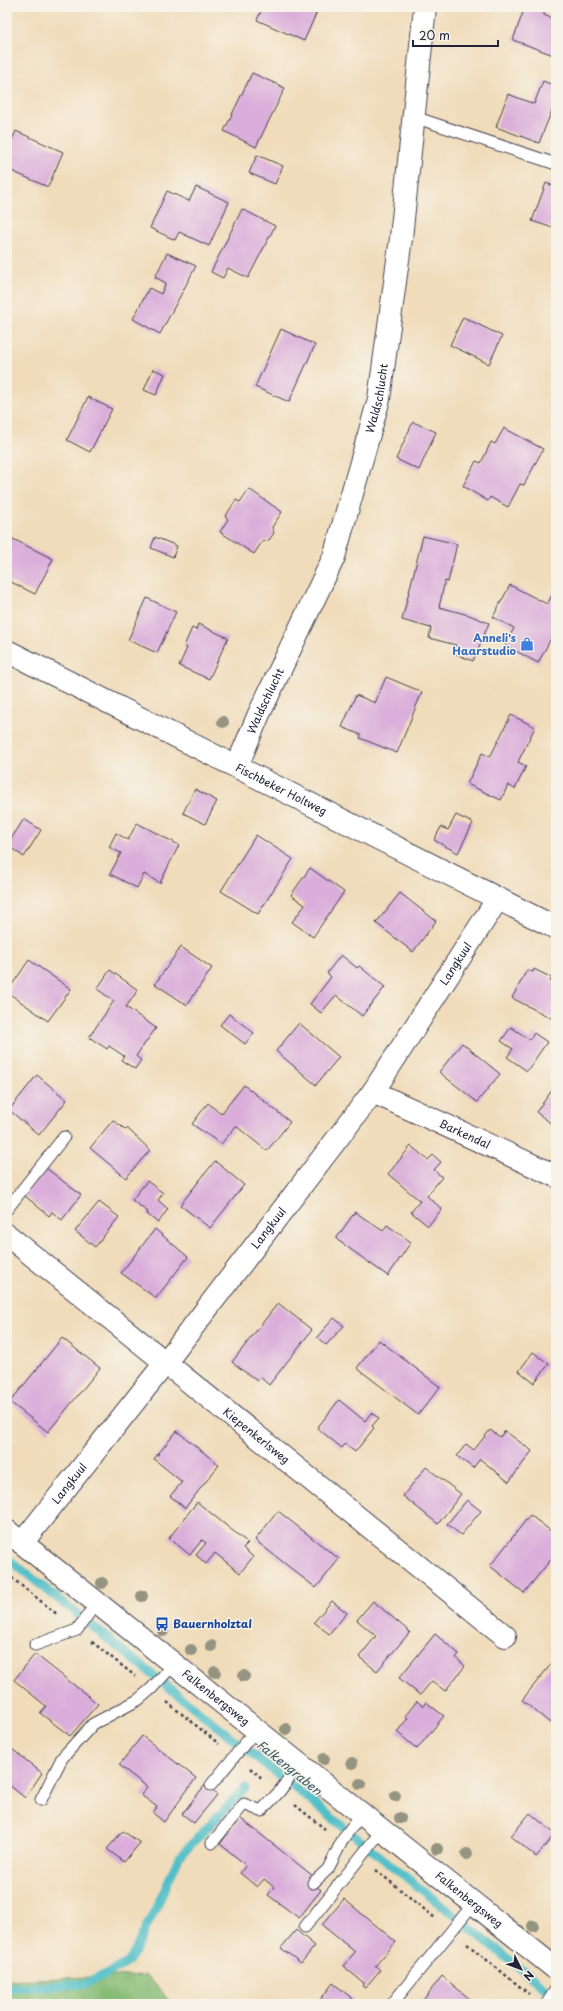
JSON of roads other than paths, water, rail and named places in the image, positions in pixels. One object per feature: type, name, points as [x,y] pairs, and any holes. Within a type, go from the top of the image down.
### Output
[{"type":"street","name":"Waldschlucht","points":[[237,766],[259,714],[334,556],[379,399],[402,238],[424,7]]},
{"type":"street","name":"Fischbeker Holtweg","points":[[7,651],[134,716],[237,766],[497,900],[556,928]]},
{"type":"street","name":"Langkuul","points":[[15,1537],[166,1362],[373,1092],[497,900]]},
{"type":"street","name":"Barkendal","points":[[373,1092],[556,1176]]},
{"type":"street","name":"Kiepenkerlsweg","points":[[7,1235],[505,1636]]},
{"type":"street","name":"Falkenbergsweg","points":[[15,1537],[93,1608],[169,1668],[251,1736],[296,1769],[470,1908],[556,1969]]},
{"type":"lane","points":[[414,117],[556,164]]},
{"type":"lane","points":[[7,1209],[64,1137]]},
{"type":"lane","points":[[35,1645],[77,1630],[93,1608]]},
{"type":"lane","points":[[41,1800],[62,1758],[93,1724],[138,1700],[169,1668]]},
{"type":"lane","points":[[211,1785],[251,1736]]},
{"type":"lane","points":[[212,1842],[244,1804],[261,1811],[296,1769]]},
{"type":"lane","points":[[313,1883],[328,1869],[344,1837],[358,1819]]},
{"type":"lane","points":[[305,1927],[378,1835]]},
{"type":"lane","points":[[392,2004],[470,1908]]},
{"type":"lane","points":[[547,2002],[556,1988]]},
{"type":"waterway","name":"Falkengraben","points":[[7,1558],[556,1997]]},
{"type":"waterway","points":[[7,1988],[86,1984],[129,1962],[158,1904],[179,1857],[245,1788]]},
{"type":"place","name":"Anneli's Haarstudio","points":[[527,644]]},
{"type":"place","name":"Bauernholztal","points":[[162,1624]]}]
